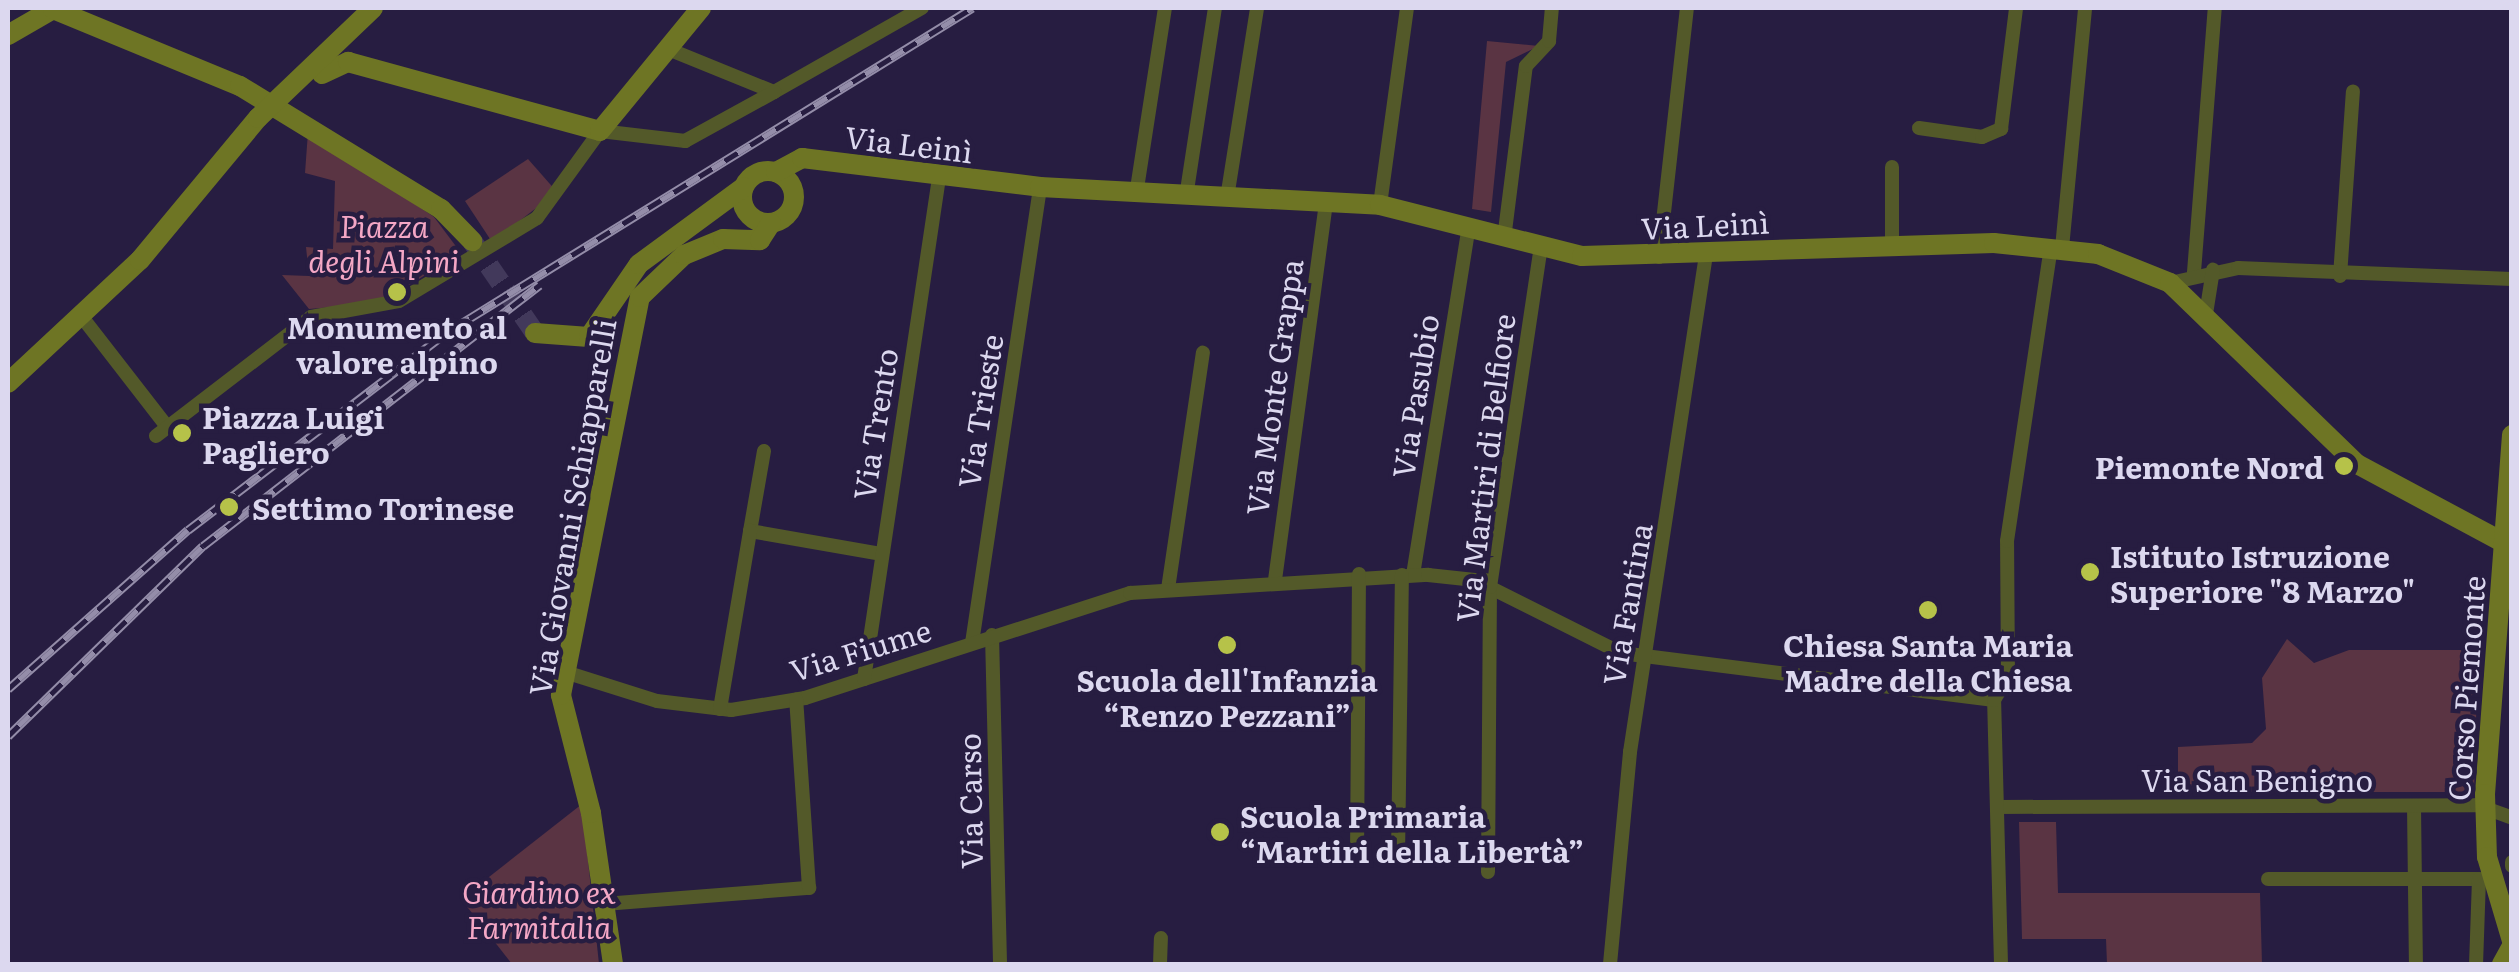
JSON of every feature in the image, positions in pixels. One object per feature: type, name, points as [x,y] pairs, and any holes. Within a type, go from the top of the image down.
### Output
[{"type":"street","points":[[8,35],[54,8],[274,104],[441,208],[472,241]]},
{"type":"street","points":[[8,382],[82,317],[274,104],[344,53],[374,8]]},
{"type":"street","points":[[82,317],[162,432],[312,317],[398,300],[537,218],[600,131],[673,50],[701,8]]},
{"type":"street","points":[[344,53],[600,131],[685,142],[922,8]]},
{"type":"street","points":[[1136,194],[1165,8]]},
{"type":"street","points":[[1186,197],[1215,8]]},
{"type":"street","points":[[1226,198],[1257,8]]},
{"type":"street","points":[[1380,205],[1407,8]]},
{"type":"street","points":[[1504,240],[1526,66],[1549,41],[1552,8]]},
{"type":"street","points":[[1660,258],[1687,8]]},
{"type":"street","points":[[1918,128],[1982,137],[2001,129],[2016,8]]},
{"type":"street","points":[[2001,964],[1994,700],[2008,677],[2007,540],[2057,247],[2084,8]]},
{"type":"street","points":[[2194,272],[2214,8]]},
{"type":"street","points":[[673,50],[774,92]]},
{"type":"street","points":[[2340,276],[2353,91]]},
{"type":"street","name":"Via Leinì","points":[[783,179],[810,162],[1040,187],[1380,205],[1470,226],[1540,252],[1660,258],[1892,245],[2057,247],[2122,260],[2170,283],[2206,314],[2358,464],[2509,546]]},
{"type":"street","points":[[1892,167],[1892,245]]},
{"type":"street","name":"Via Trento","points":[[864,678],[939,178]]},
{"type":"street","points":[[535,333],[588,337],[628,274],[747,207],[783,179],[790,210],[747,207]]},
{"type":"street","name":"Via Trieste","points":[[972,642],[1040,187]]},
{"type":"street","name":"Via Monte Grappa","points":[[1274,580],[1326,202]]},
{"type":"street","name":"Via Giovanni Schiapparelli","points":[[613,964],[586,785],[561,703],[565,672],[640,297],[684,254],[741,239],[760,240],[747,207]]},
{"type":"street","name":"Via Pasubio","points":[[1398,858],[1408,575],[1470,226]]},
{"type":"street","name":"Via Martiri di Belfiore","points":[[1488,872],[1490,588],[1540,252]]},
{"type":"street","name":"Via Fantina","points":[[1610,964],[1644,657],[1706,254]]},
{"type":"street","points":[[2206,314],[2213,270]]},
{"type":"street","points":[[2170,283],[2194,272],[2213,270],[2512,279]]},
{"type":"street","points":[[1168,589],[1203,353]]},
{"type":"street","name":"Corso Piemonte","points":[[2512,434],[2509,546],[2486,806],[2486,858],[2512,944]]},
{"type":"street","points":[[720,709],[764,452]]},
{"type":"street","points":[[750,531],[882,554]]},
{"type":"street","points":[[1357,859],[1360,574]]},
{"type":"street","name":"Via Fiume","points":[[565,672],[657,701],[720,709],[796,700],[992,636],[1168,589],[1360,574],[1408,575],[1490,588],[1644,657],[1994,700]]},
{"type":"street","name":"Via Carso","points":[[992,636],[1000,964]]},
{"type":"street","points":[[604,904],[810,888],[796,700]]},
{"type":"street","points":[[2414,806],[2416,964]]},
{"type":"street","name":"Via San Benigno","points":[[1998,807],[2486,806],[2512,818]]},
{"type":"street","points":[[2268,879],[2480,878],[2476,964]]},
{"type":"street","points":[[1160,964],[1161,938]]},
{"type":"street","points":[[2502,964],[2512,944]]},
{"type":"green space","points":[[1487,41],[1539,46],[1506,62],[1491,212],[1472,209]]},
{"type":"green space","name":"Piazza degli Alpini","points":[[308,132],[434,217],[461,253],[380,303],[309,309],[282,275],[309,276],[306,247],[333,249],[335,181],[305,173]]},
{"type":"green space","points":[[528,159],[557,192],[492,242],[465,201]]},
{"type":"green space","points":[[2287,639],[2314,663],[2349,650],[2478,650],[2474,792],[2178,792],[2178,747],[2252,743],[2266,729],[2262,678]]},
{"type":"green space","name":"Giardino ex Farmitalia","points":[[582,804],[599,964],[512,964],[461,899]]},
{"type":"green space","points":[[2019,822],[2056,822],[2058,893],[2260,893],[2262,964],[2107,964],[2106,939],[2022,939]]},
{"type":"tunnel","points":[[472,241],[535,333]]},
{"type":"railway","points":[[8,689],[188,530],[444,334],[972,8]]},
{"type":"railway","points":[[8,736],[203,546],[540,285]]},
{"type":"place","name":"Monumento al valore alpino","points":[[397,292]]},
{"type":"place","name":"Piazza Luigi Pagliero","points":[[182,433]]},
{"type":"place","name":"Piemonte Nord","points":[[2344,466]]},
{"type":"place","name":"Settimo Torinese","points":[[229,507]]},
{"type":"place","name":"Istituto Istruzione Superiore \"8 Marzo\"","points":[[2090,572]]},
{"type":"place","name":"Chiesa Santa Maria Madre della Chiesa","points":[[1928,610]]},
{"type":"place","name":"Scuola dell'Infanzia “Renzo Pezzani”","points":[[1227,645]]},
{"type":"place","name":"Scuola Primaria “Martiri della Libertà”","points":[[1220,832]]}]
